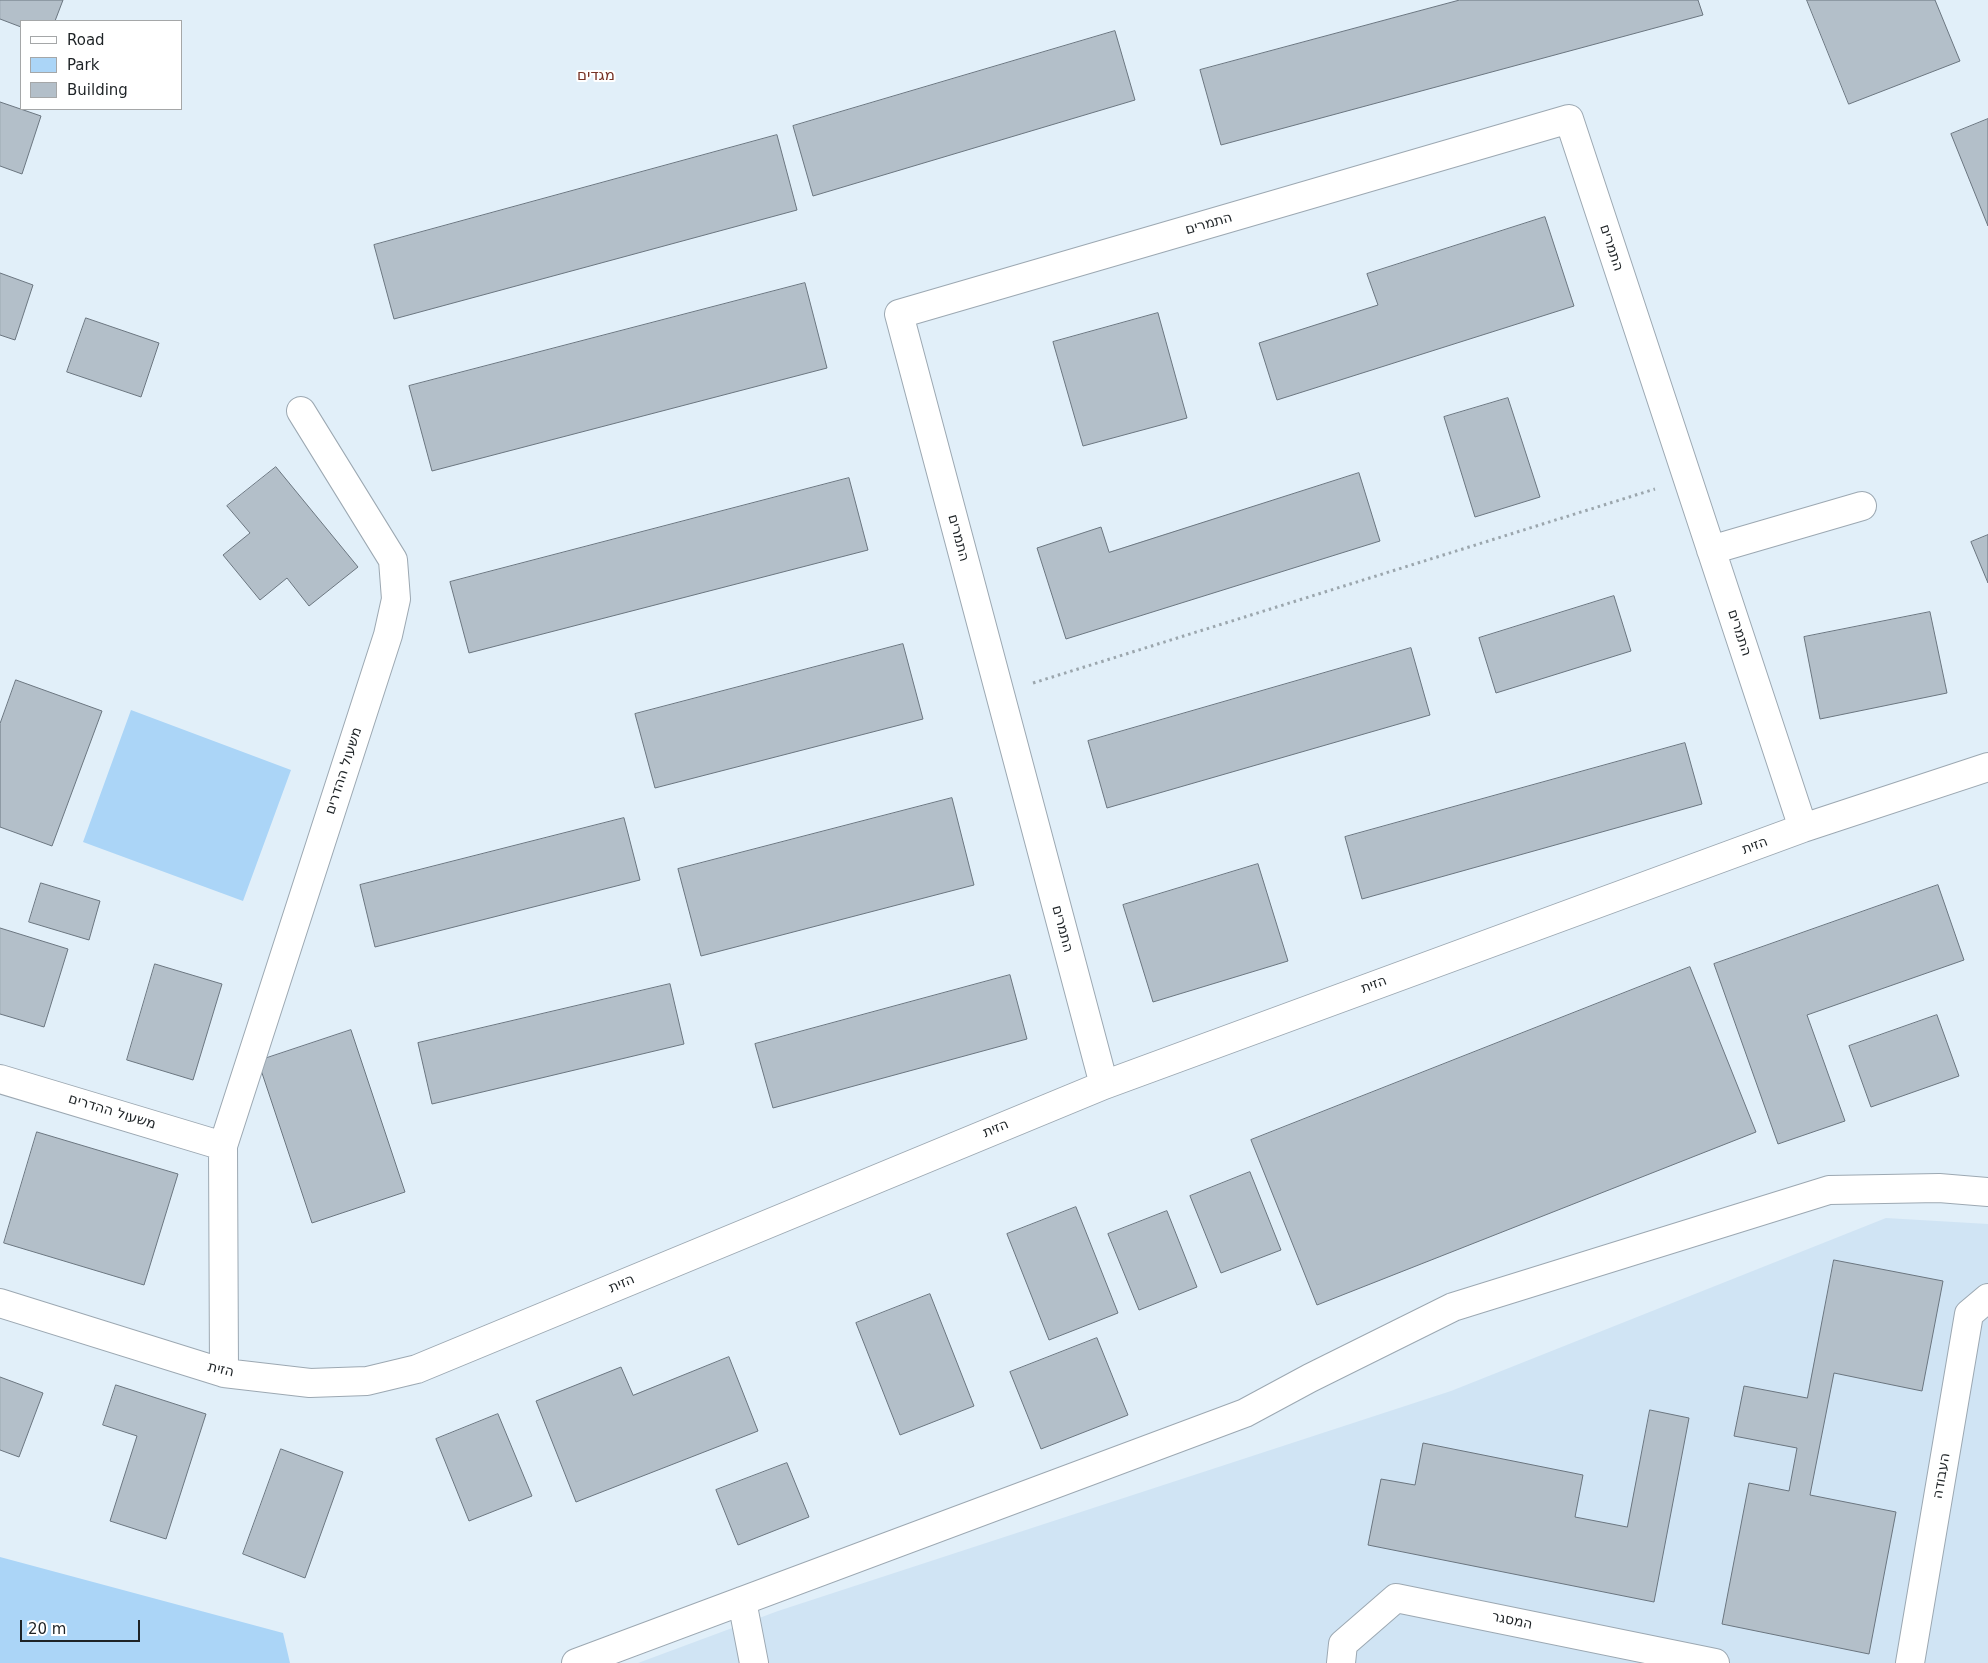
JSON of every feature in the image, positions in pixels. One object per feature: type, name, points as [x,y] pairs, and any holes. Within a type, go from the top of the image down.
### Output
[{"type":"street","name":"התמרים","points":[[1104,1085],[899,314],[1569,119],[1803,828]]},
{"type":"street","name":"משעול ההדרים","points":[[224,1373],[223,1146],[385,644],[396,599],[393,560],[302,411]]},
{"type":"street","points":[[1711,550],[1862,506]]},
{"type":"street","name":"הזית","points":[[0,1304],[224,1373],[310,1383],[367,1381],[417,1369],[1104,1085],[1803,828],[1988,767]]},
{"type":"street","name":"משעול ההדרים","points":[[0,1079],[223,1146]]},
{"type":"street","points":[[576,1663],[1245,1413],[1310,1378],[1453,1307],[1829,1190],[1939,1188],[1988,1192]]},
{"type":"street","name":"העבודה","points":[[1910,1663],[1969,1314],[1988,1298]]},
{"type":"street","name":"המסגר","points":[[1341,1663],[1343,1644],[1396,1598],[1715,1663]]},
{"type":"street","points":[[742,1601],[754,1663]]},
{"type":"path","points":[[999,693],[1688,479]]},
{"type":"shaded area","points":[[1886,1218],[1988,1224],[1988,1663],[638,1663],[778,1611],[1451,1391]]},
{"type":"green space","points":[[131,710],[291,770],[243,901],[83,842]]},
{"type":"green space","points":[[0,1557],[283,1633],[290,1663],[0,1663]]},
{"type":"building","points":[[0,0],[63,0],[55,20],[20,20],[20,27],[0,19]]},
{"type":"building","points":[[1460,0],[1698,0],[1703,15],[1221,145],[1200,70]]},
{"type":"building","points":[[1807,0],[1935,0],[1960,61],[1849,104]]},
{"type":"building","points":[[1115,31],[1135,100],[813,196],[793,126]]},
{"type":"building","points":[[0,102],[41,116],[22,174],[0,166]]},
{"type":"building","points":[[1988,119],[1988,226],[1951,134]]},
{"type":"building","points":[[777,135],[797,210],[394,319],[374,245]]},
{"type":"building","points":[[1545,217],[1574,306],[1277,400],[1259,343],[1378,305],[1367,274]]},
{"type":"building","points":[[0,273],[33,285],[15,340],[0,335]]},
{"type":"building","points":[[805,283],[827,368],[432,471],[409,386]]},
{"type":"building","points":[[1158,313],[1187,418],[1083,446],[1053,342]]},
{"type":"building","points":[[86,318],[159,343],[141,397],[67,372]]},
{"type":"building","points":[[1508,398],[1540,497],[1475,517],[1444,417]]},
{"type":"building","points":[[276,467],[358,567],[309,606],[287,578],[260,600],[223,555],[250,533],[227,506]]},
{"type":"building","points":[[1359,473],[1380,541],[1066,639],[1037,548],[1101,527],[1109,552]]},
{"type":"building","points":[[849,478],[868,550],[469,653],[450,582]]},
{"type":"building","points":[[1988,535],[1988,583],[1971,542]]},
{"type":"building","points":[[1614,596],[1631,651],[1496,693],[1479,638]]},
{"type":"building","points":[[1930,612],[1947,693],[1820,719],[1804,637]]},
{"type":"building","points":[[903,644],[923,719],[655,788],[635,714]]},
{"type":"building","points":[[1411,648],[1430,715],[1107,808],[1088,741]]},
{"type":"building","points":[[16,680],[102,711],[52,846],[0,827],[0,724]]},
{"type":"building","points":[[1685,743],[1702,804],[1362,899],[1345,837]]},
{"type":"building","points":[[952,798],[974,885],[701,956],[678,869]]},
{"type":"building","points":[[624,818],[640,880],[375,947],[360,885]]},
{"type":"building","points":[[1258,864],[1288,961],[1153,1002],[1123,905]]},
{"type":"building","points":[[41,883],[100,901],[89,940],[29,922]]},
{"type":"building","points":[[1938,885],[1964,960],[1807,1015],[1845,1121],[1778,1144],[1714,964]]},
{"type":"building","points":[[0,928],[68,949],[44,1027],[0,1014]]},
{"type":"building","points":[[155,964],[222,984],[193,1080],[127,1060]]},
{"type":"building","points":[[1690,967],[1756,1132],[1317,1305],[1251,1140]]},
{"type":"building","points":[[1010,975],[1027,1039],[773,1108],[755,1044]]},
{"type":"building","points":[[670,984],[684,1044],[432,1104],[418,1043]]},
{"type":"building","points":[[1937,1015],[1959,1076],[1871,1107],[1849,1046]]},
{"type":"building","points":[[351,1030],[405,1192],[312,1223],[258,1061]]},
{"type":"building","points":[[37,1132],[178,1174],[144,1285],[4,1243]]},
{"type":"building","points":[[1250,1172],[1281,1250],[1221,1273],[1190,1196]]},
{"type":"building","points":[[1076,1207],[1118,1313],[1049,1340],[1007,1234]]},
{"type":"building","points":[[1167,1211],[1197,1287],[1139,1310],[1108,1234]]},
{"type":"building","points":[[1834,1260],[1943,1281],[1922,1391],[1834,1373],[1810,1495],[1896,1512],[1869,1654],[1722,1624],[1749,1483],[1789,1491],[1797,1448],[1734,1436],[1744,1386],[1807,1398]]},
{"type":"building","points":[[930,1294],[974,1406],[900,1435],[856,1323]]},
{"type":"building","points":[[1097,1338],[1128,1415],[1041,1449],[1010,1372]]},
{"type":"building","points":[[729,1357],[758,1431],[576,1502],[536,1401],[621,1367],[633,1395]]},
{"type":"building","points":[[0,1377],[43,1393],[19,1457],[0,1450]]},
{"type":"building","points":[[116,1385],[206,1414],[166,1539],[110,1521],[137,1436],[103,1425]]},
{"type":"building","points":[[1650,1410],[1689,1418],[1654,1602],[1368,1545],[1381,1479],[1415,1485],[1423,1443],[1583,1475],[1575,1517],[1627,1527]]},
{"type":"building","points":[[498,1414],[532,1496],[469,1521],[436,1439]]},
{"type":"building","points":[[281,1449],[343,1472],[305,1578],[243,1554]]},
{"type":"building","points":[[787,1463],[809,1517],[738,1545],[716,1490]]},
{"type":"district","name":"מגדים","points":[[596,76]]}]
